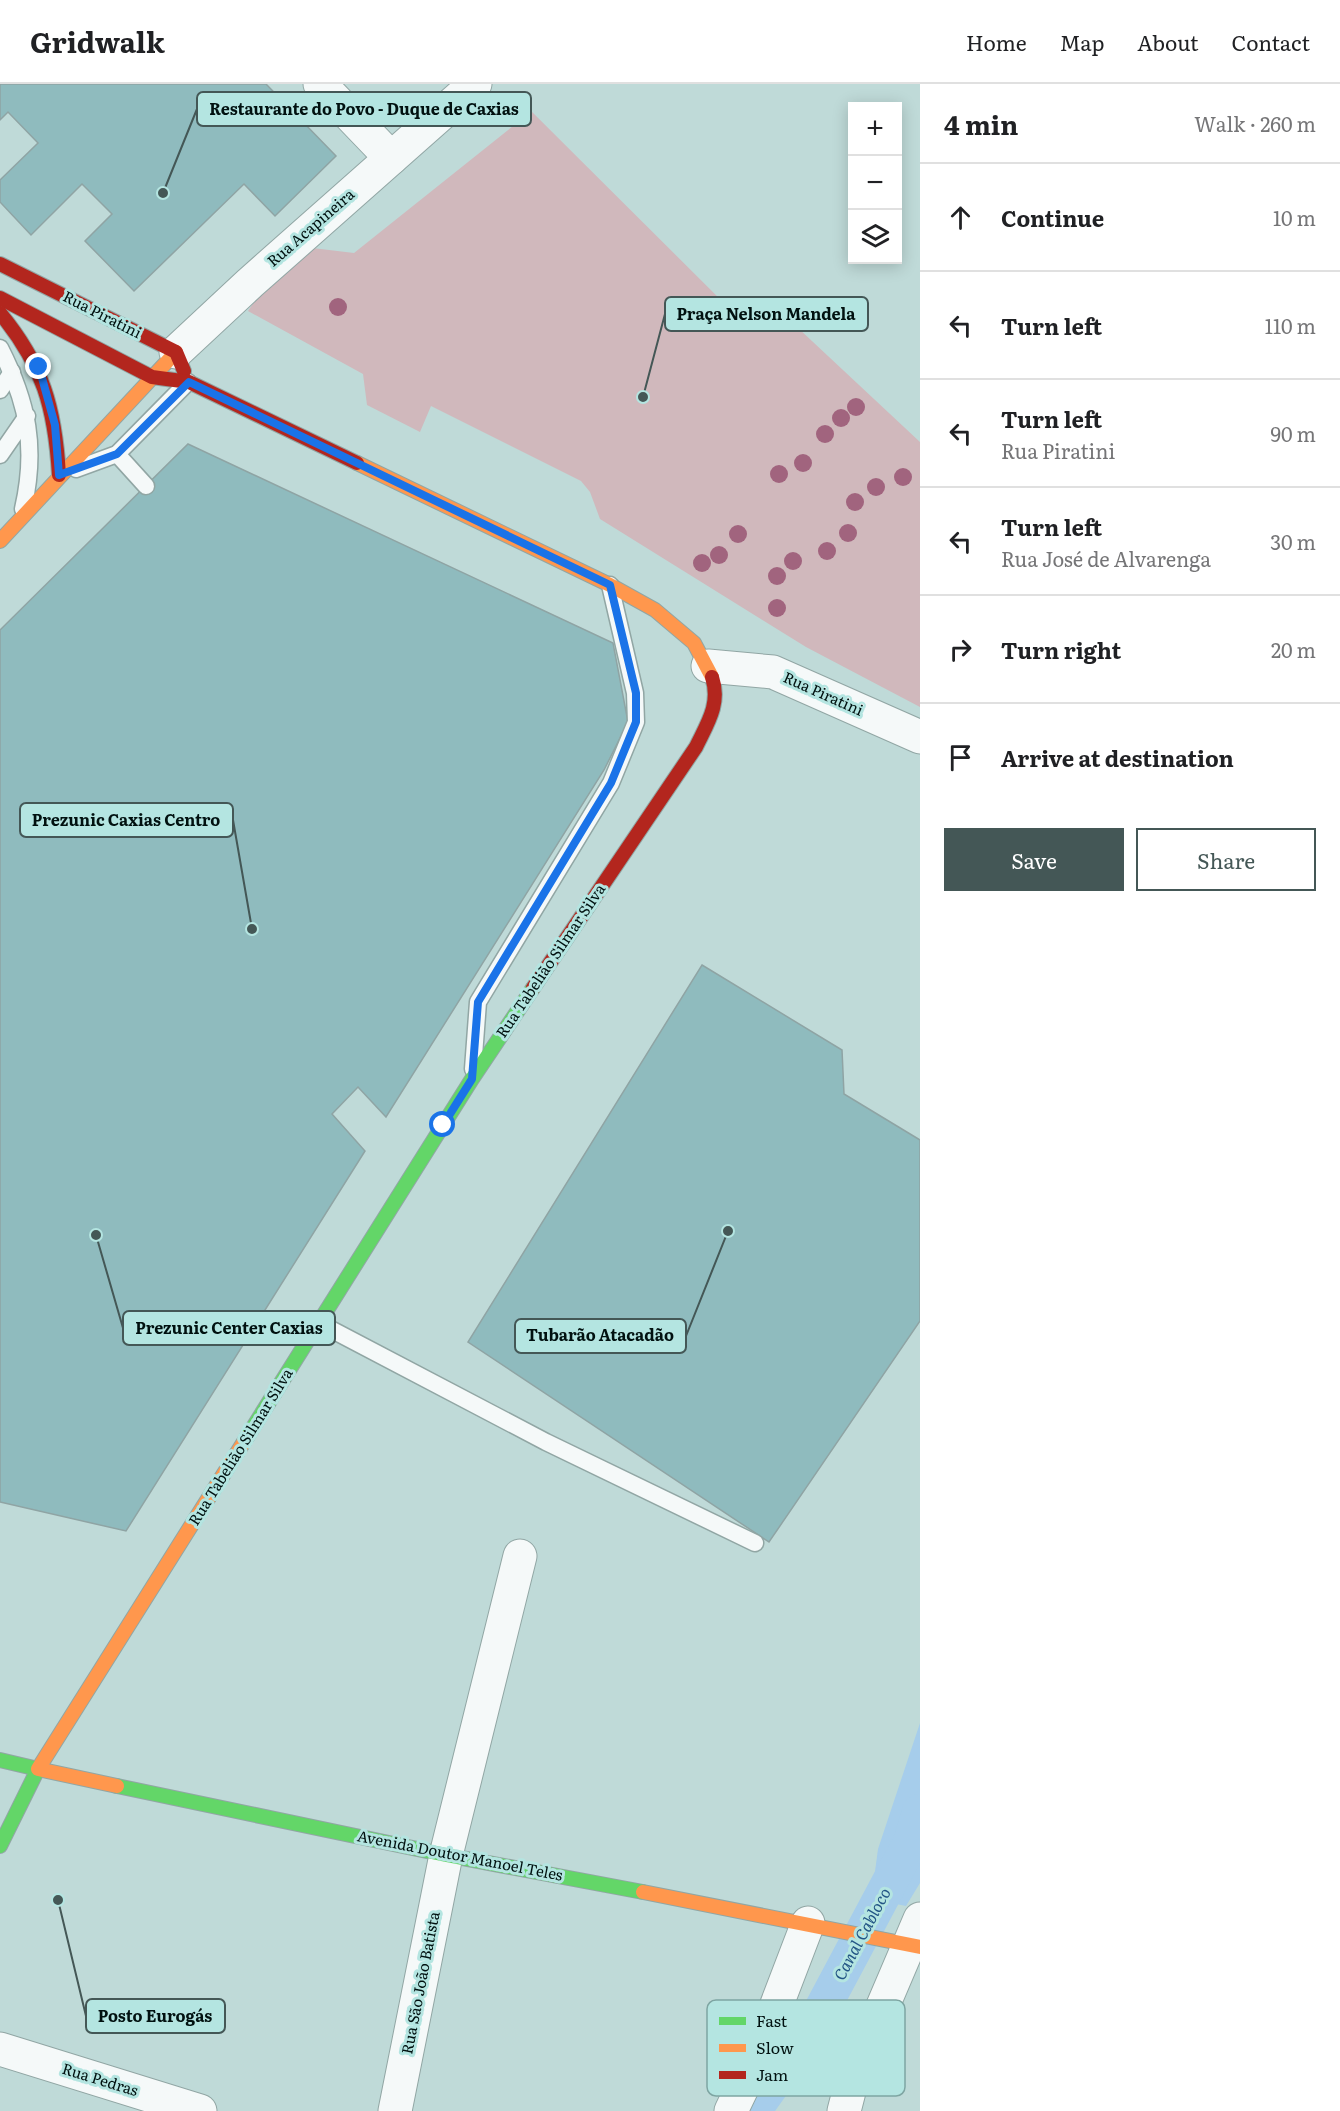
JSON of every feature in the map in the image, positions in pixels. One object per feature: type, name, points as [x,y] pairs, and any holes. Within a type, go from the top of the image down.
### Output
[{"type":"main road","name":"Rua Piratini","points":[[0,264],[176,352]]},
{"type":"main road","points":[[0,298],[152,377],[189,382],[610,585],[673,621],[696,645],[708,666]]},
{"type":"main road","points":[[0,313],[17,332],[39,367],[55,425],[59,475]]},
{"type":"main road","name":"Rua Acapineira","points":[[0,541],[59,475],[176,352]]},
{"type":"main road","points":[[176,352],[189,382]]},
{"type":"main road","name":"Rua Tabelião Silmar Silva","points":[[0,1846],[38,1769],[472,1079],[702,735],[716,700],[708,666]]},
{"type":"main road","name":"Avenida Doutor Manoel Teles","points":[[0,1760],[446,1854],[816,1925],[909,1938]]},
{"type":"street","points":[[320,84],[391,158]]},
{"type":"street","name":"Rua Acapineira","points":[[176,352],[250,283],[475,84]]},
{"type":"street","name":"Rua Piratini","points":[[708,666],[773,672],[920,737]]},
{"type":"street","name":"Rua São João Batista","points":[[395,2111],[446,1854],[520,1556]]},
{"type":"street","points":[[782,2000],[816,1925]]},
{"type":"street","points":[[884,2000],[909,1938]]},
{"type":"street","name":"Rua Pedras","points":[[0,2049],[200,2111]]},
{"type":"street","points":[[731,2111],[738,2096]]},
{"type":"street","points":[[844,2111],[848,2096]]},
{"type":"lane","points":[[0,348],[12,372],[27,416],[30,466],[21,518]]},
{"type":"lane","points":[[0,390],[12,372]]},
{"type":"lane","points":[[59,475],[117,454],[189,382]]},
{"type":"lane","points":[[0,455],[27,416]]},
{"type":"lane","points":[[117,454],[146,486]]},
{"type":"lane","points":[[472,1079],[478,1002],[611,783],[636,722],[636,693],[610,585]]},
{"type":"lane","points":[[319,1323],[546,1442],[755,1543]]},
{"type":"shaded area","points":[[516,96],[743,322],[767,299],[920,442],[920,707],[806,647],[600,519],[590,492],[581,481],[431,406],[420,432],[367,405],[363,374],[248,311],[263,289],[304,247],[354,253],[513,126]]},
{"type":"water","points":[[920,1723],[920,1883],[906,1906],[891,1903],[872,1894],[878,1849]]},
{"type":"building","points":[[0,84],[266,84],[336,156],[275,216],[244,184],[134,291],[85,241],[112,214],[82,184],[31,235],[0,202],[0,180],[38,143],[8,112],[0,120]]},
{"type":"building","points":[[188,444],[613,643],[628,722],[604,770],[386,1117],[358,1087],[332,1114],[365,1151],[126,1531],[0,1502],[0,630]]},
{"type":"building","points":[[702,965],[842,1050],[844,1094],[920,1140],[920,1321],[769,1542],[468,1342]]},
{"type":"waterway","name":"Canal Cabloco","points":[[827,2000],[911,1842],[920,1812]]},
{"type":"waterway","name":"Canal Cabloco","points":[[753,2111],[764,2096]]},
{"type":"traffic: fast","points":[[247,1437],[472,1079],[533,988]]},
{"type":"traffic: fast","points":[[0,1760],[38,1769],[0,1846]]},
{"type":"traffic: fast","points":[[117,1786],[446,1855],[643,1892]]},
{"type":"traffic: slow","points":[[0,541],[176,352]]},
{"type":"traffic: slow","points":[[357,463],[610,585],[655,610],[694,643],[712,677]]},
{"type":"traffic: slow","points":[[117,1786],[38,1769],[247,1437]]},
{"type":"traffic: slow","points":[[643,1892],[920,1947]]},
{"type":"traffic: jam","points":[[0,264],[176,352],[184,371]]},
{"type":"traffic: jam","points":[[0,298],[152,377],[189,382],[357,463]]},
{"type":"traffic: jam","points":[[0,313],[27,351],[44,388],[54,429],[59,475]]},
{"type":"traffic: jam","points":[[533,988],[696,747],[712,714],[715,696],[712,677]]},
{"type":"place","name":"Restaurante do Povo - Duque de Caxias","points":[[163,193]]},
{"type":"place","name":"Praça Nelson Mandela","points":[[643,397]]},
{"type":"place","name":"Prezunic Caxias Centro","points":[[252,929]]},
{"type":"place","name":"Tubarão Atacadão","points":[[728,1231]]},
{"type":"place","name":"Prezunic Center Caxias","points":[[96,1235]]},
{"type":"place","name":"Posto Eurogás","points":[[58,1900]]},
{"type":"route","points":[[39,367],[55,425],[59,475],[117,454],[189,382],[610,585],[636,693],[636,722],[611,783],[478,1002],[472,1079],[443,1125]]}]
